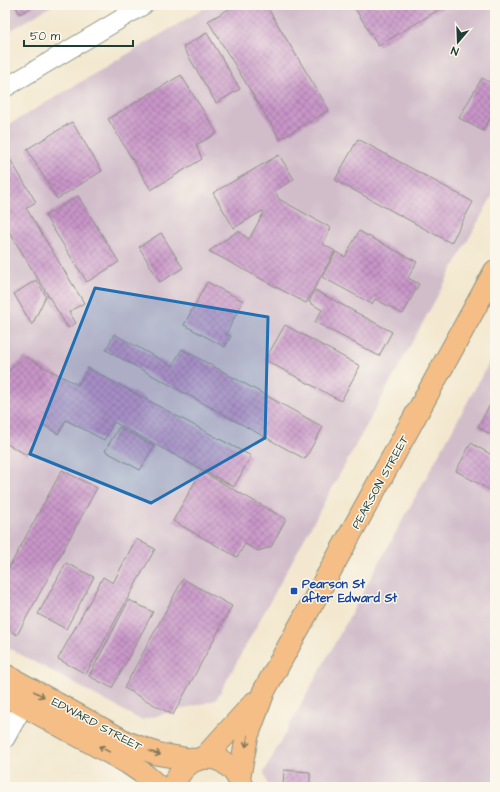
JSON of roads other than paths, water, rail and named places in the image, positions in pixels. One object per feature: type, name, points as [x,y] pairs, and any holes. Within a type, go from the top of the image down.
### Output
[{"type":"main road","name":"PEARSON STREET","points":[[241,782],[247,736],[264,691],[495,271]]},
{"type":"main road","name":"EDWARD STREET","points":[[5,675],[126,742],[158,754],[198,759],[215,758],[225,762],[233,769],[241,782]]},
{"type":"main road","name":"PEARSON STREET","points":[[173,787],[176,777],[183,767],[198,759],[233,728],[264,691]]},
{"type":"main road","name":"EDWARD STREET","points":[[5,695],[128,763],[159,787]]},
{"type":"street","points":[[5,88],[144,5]]},
{"type":"street","points":[[5,739],[24,705]]},
{"type":"place","name":"Pearson St after Edward St","points":[[294,591]]}]
